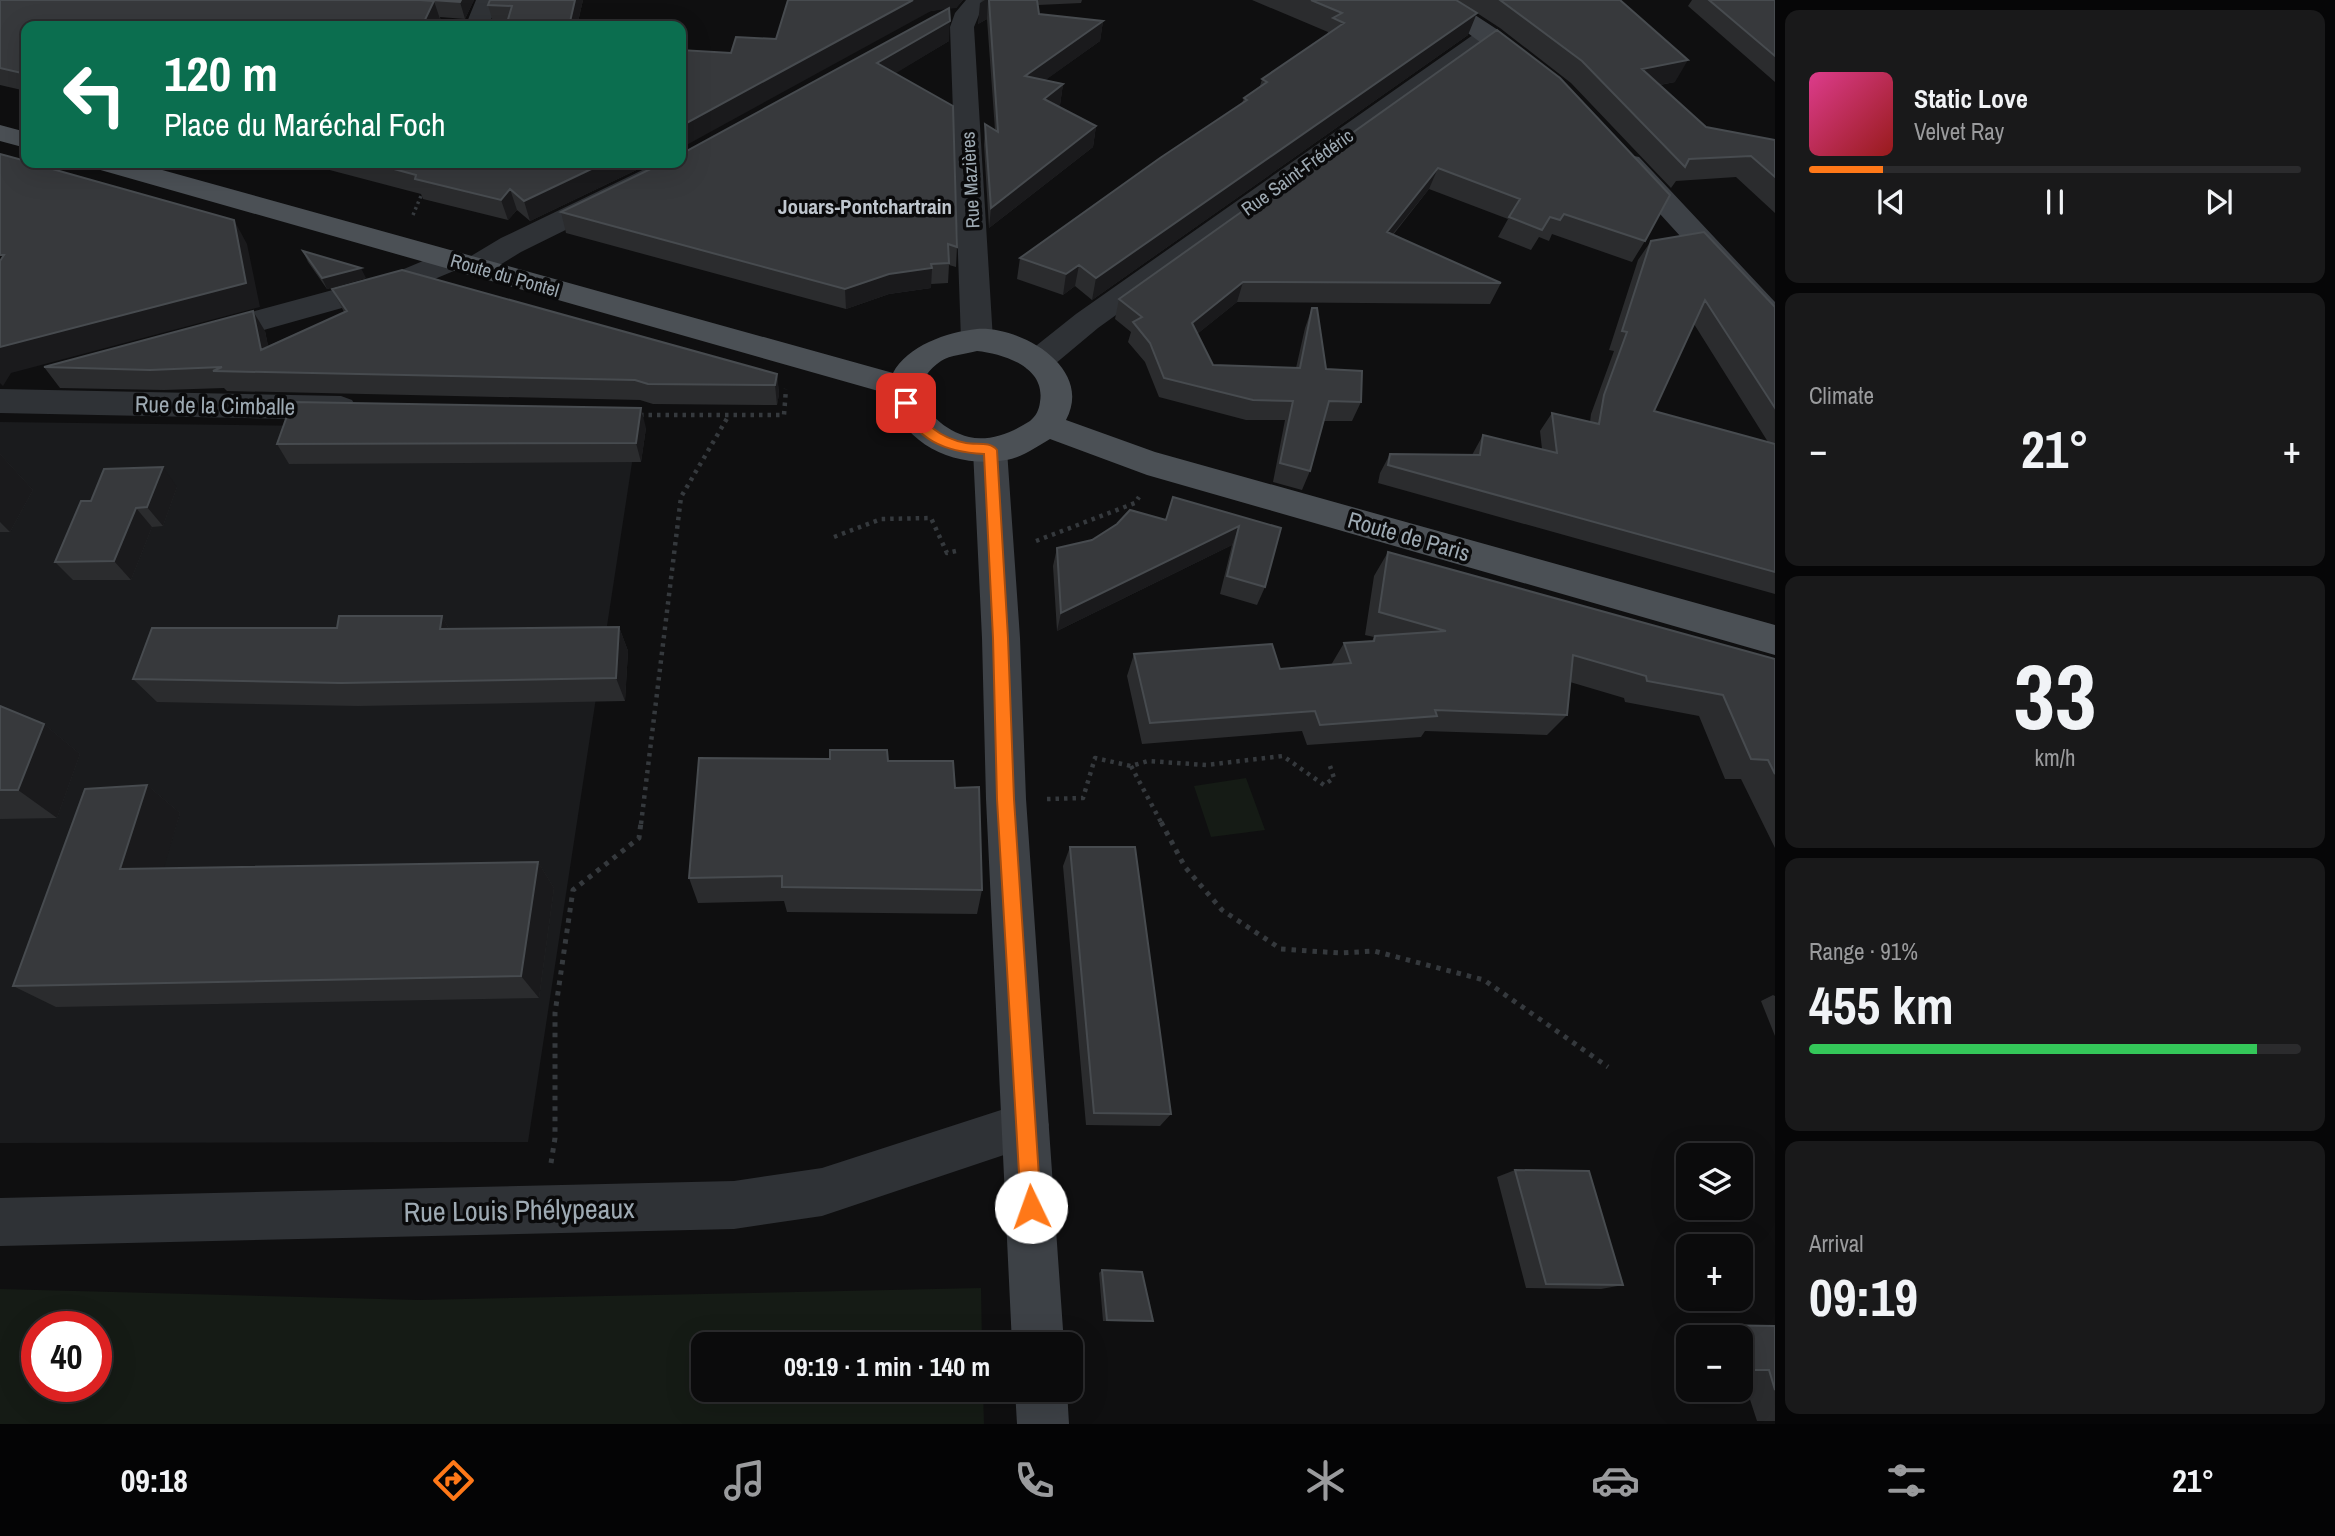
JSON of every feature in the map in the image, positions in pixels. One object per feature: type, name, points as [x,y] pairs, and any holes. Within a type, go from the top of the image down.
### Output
[{"type":"main road","points":[[0,133],[21,139]]},
{"type":"main road","name":"Route du Pontel","points":[[125,168],[904,387]]},
{"type":"main road","points":[[956,342],[999,342],[1038,360],[1051,375],[1057,392],[1055,410],[1046,425],[1031,438],[1013,445],[990,450],[967,448],[946,442],[927,432],[913,419],[906,403],[904,387],[909,372],[921,359],[936,349],[956,342]]},
{"type":"main road","name":"Route de Paris","points":[[1046,425],[1147,463],[1775,640]]},
{"type":"street","points":[[1435,0],[1489,35],[1550,83]]},
{"type":"street","name":"Rue Mazières","points":[[961,12],[976,340]]},
{"type":"street","name":"Rue Saint-Frédéric","points":[[1038,360],[1087,321],[1489,35]]},
{"type":"street","points":[[1615,148],[1775,321]]},
{"type":"street","points":[[686,159],[704,149]]},
{"type":"street","points":[[180,342],[464,263],[511,245],[668,168]]},
{"type":"street","points":[[7,401],[23,384],[62,374]]},
{"type":"street","name":"Rue de la Cimballe","points":[[7,401],[376,409]]},
{"type":"street","points":[[990,450],[1001,638],[1006,799],[1037,1332]]},
{"type":"street","name":"Rue Louis Phélypeaux","points":[[0,1222],[734,1205],[822,1192],[1026,1125]]},
{"type":"street","points":[[1042,1402],[1043,1424]]},
{"type":"path","points":[[391,243],[415,213],[427,180]]},
{"type":"path","points":[[640,415],[785,415],[786,387]]},
{"type":"path","points":[[543,1209],[555,1138],[555,1013],[573,890],[639,838],[681,497],[729,415]]},
{"type":"path","points":[[1027,544],[1135,503],[1142,493]]},
{"type":"path","points":[[834,537],[881,519],[931,518],[947,553],[967,550]]},
{"type":"path","points":[[1006,799],[1083,798],[1095,758],[1131,766],[1148,761],[1206,765],[1283,756],[1324,785],[1334,778],[1330,766]]},
{"type":"path","points":[[1131,766],[1185,867],[1222,909],[1282,949],[1340,953],[1374,951],[1484,980],[1608,1067]]},
{"type":"shaded area","points":[[0,422],[637,430],[528,1142],[0,1143]]},
{"type":"shaded area","points":[[1246,778],[1265,830],[1211,837],[1194,786]]},
{"type":"shaded area","points":[[981,1288],[982,1332],[691,1332],[691,1402],[983,1402],[984,1424],[0,1424],[0,1289],[419,1300]]},
{"type":"building","points":[[0,0],[434,1],[424,21],[21,21],[21,73],[0,68]]},
{"type":"building","points":[[490,0],[575,0],[570,21],[508,21],[512,6],[488,5]]},
{"type":"building","points":[[788,0],[913,0],[686,123],[686,50],[731,53],[736,37],[776,39]]},
{"type":"building","points":[[989,0],[1037,0],[1039,14],[1103,21],[1025,76],[1063,84],[1044,99],[1096,126],[991,208],[985,124],[998,132]]},
{"type":"building","points":[[1311,0],[1456,0],[1477,13],[1096,278],[1079,265],[1066,274],[1020,258],[1247,100],[1244,98],[1267,82],[1262,79],[1344,23],[1333,18],[1342,13]]},
{"type":"building","points":[[1500,0],[1620,0],[1688,60],[1642,69],[1706,127],[1775,140],[1775,177],[1751,156],[1689,159],[1685,167],[1582,61]]},
{"type":"building","points":[[1709,0],[1775,0],[1775,56]]},
{"type":"building","points":[[949,8],[950,21],[877,63],[953,106],[957,247],[948,244],[949,263],[931,264],[932,268],[889,274],[845,289],[561,212],[653,168],[686,168],[686,151]]},
{"type":"building","points":[[1497,30],[1560,78],[1670,195],[1645,241],[1564,214],[1560,220],[1550,217],[1542,230],[1509,217],[1520,199],[1438,168],[1387,232],[1501,283],[1243,282],[1192,323],[1213,365],[1300,368],[1312,308],[1317,308],[1326,369],[1362,371],[1361,402],[1329,401],[1310,471],[1280,463],[1293,401],[1253,400],[1164,378],[1150,343],[1133,322],[1142,317],[1119,299]]},
{"type":"building","points":[[0,154],[21,160],[21,168],[49,168],[234,220],[246,283],[0,347],[0,261],[4,255],[0,255]]},
{"type":"building","points":[[390,168],[593,168],[524,201],[510,189],[501,200],[415,179],[416,175]]},
{"type":"building","points":[[1704,232],[1775,307],[1775,408],[1705,300],[1654,411],[1775,444],[1775,572],[1388,465],[1390,454],[1480,455],[1483,435],[1557,453],[1552,413],[1599,424],[1604,395],[1627,332],[1622,331],[1651,241]]},
{"type":"building","points":[[303,251],[361,268],[322,278]]},
{"type":"building","points":[[402,270],[777,374],[775,385],[648,384],[635,380],[213,371],[222,367],[150,370],[44,367],[253,311],[261,350],[347,311],[332,289]]},
{"type":"building","points":[[292,402],[641,408],[636,443],[277,444]]},
{"type":"building","points":[[163,467],[147,507],[136,508],[114,561],[55,562],[81,501],[91,501],[104,469]]},
{"type":"building","points":[[1173,497],[1281,528],[1265,587],[1227,576],[1239,526],[1061,613],[1057,548],[1092,540],[1117,524],[1130,510],[1166,520]]},
{"type":"building","points":[[1388,552],[1775,659],[1775,774],[1768,760],[1751,759],[1723,695],[1647,681],[1646,676],[1573,655],[1567,715],[1435,710],[1437,716],[1320,725],[1315,711],[1150,723],[1134,654],[1272,644],[1280,669],[1351,663],[1344,643],[1374,641],[1375,636],[1446,631],[1379,612]]},
{"type":"building","points":[[339,616],[442,616],[440,629],[619,627],[616,678],[341,683],[133,679],[152,628],[337,628]]},
{"type":"building","points":[[0,706],[44,724],[18,790],[0,790]]},
{"type":"building","points":[[830,750],[887,750],[888,761],[953,761],[955,788],[979,787],[982,890],[782,887],[782,876],[689,878],[699,758],[830,759]]},
{"type":"building","points":[[147,785],[120,869],[538,862],[521,976],[13,986],[85,789]]},
{"type":"building","points":[[1070,847],[1135,847],[1171,1114],[1094,1113]]},
{"type":"building","points":[[1515,1170],[1589,1171],[1623,1285],[1546,1284]]},
{"type":"building","points":[[1102,1270],[1142,1272],[1153,1321],[1107,1320]]},
{"type":"building","points":[[1753,1326],[1775,1326],[1775,1390],[1769,1370],[1753,1370]]},
{"type":"district","name":"Jouars-Pontchartrain","points":[[865,206]]},
{"type":"route","points":[[906,403],[913,419],[927,432],[946,442],[967,448],[990,450],[1001,638],[1006,799],[1031,1207]]}]
